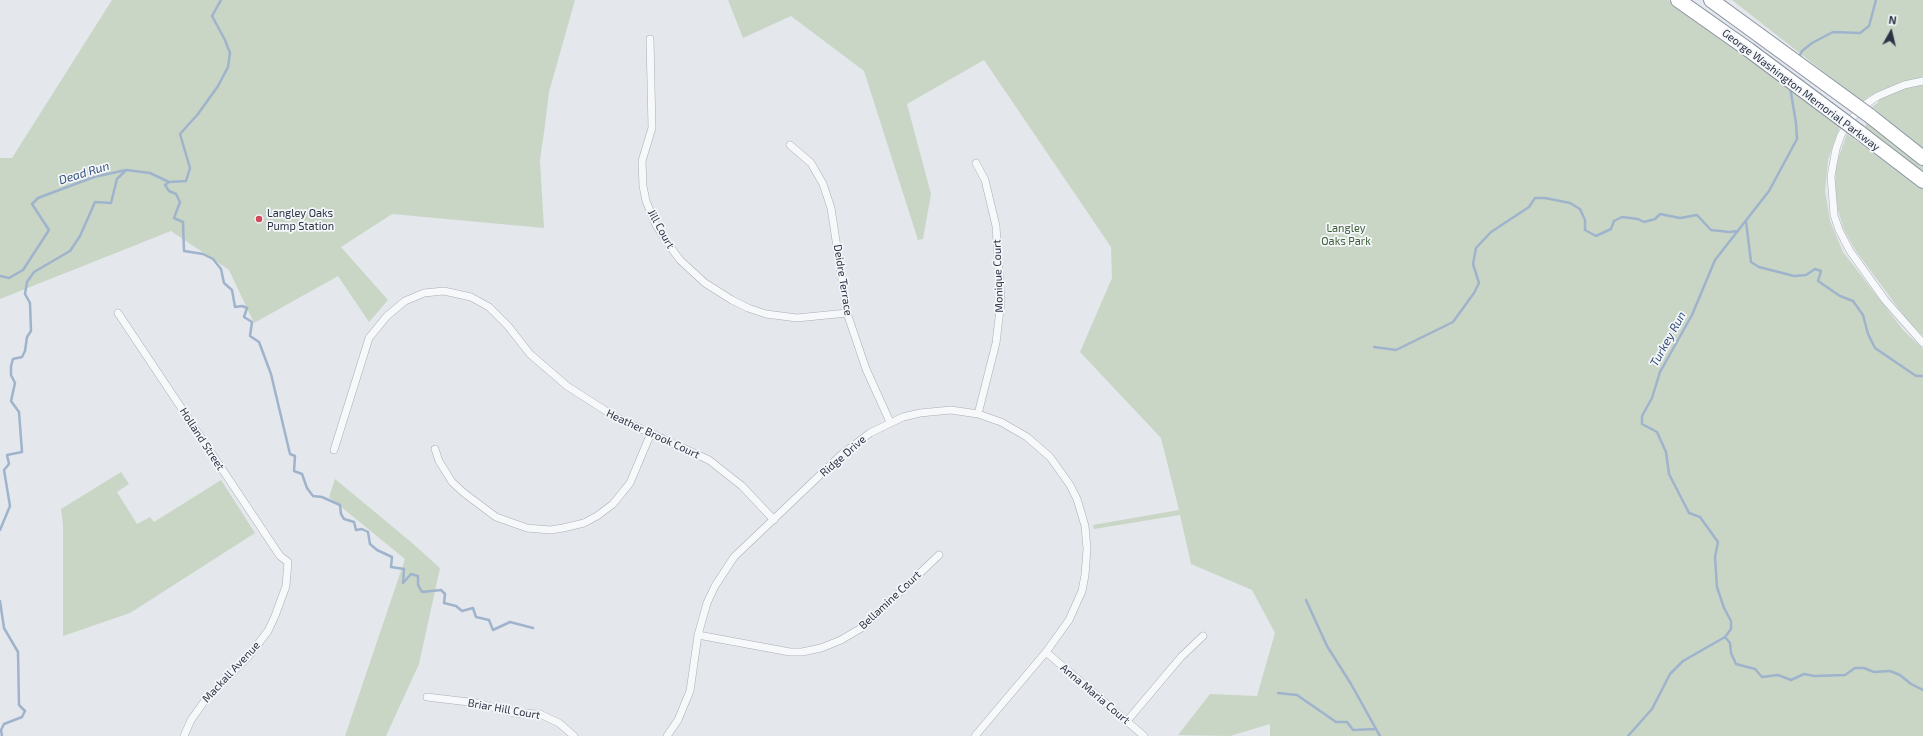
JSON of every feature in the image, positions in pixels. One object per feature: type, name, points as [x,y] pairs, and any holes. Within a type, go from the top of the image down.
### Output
[{"type":"highway","name":"George Washington Memorial Parkway","points":[[1678,0],[1749,50],[1923,181]]},
{"type":"highway","name":"George Washington Memorial Parkway","points":[[1711,0],[1870,116],[1923,158]]},
{"type":"street","name":"Jill Court","points":[[650,39],[652,128],[642,161],[644,186],[646,201],[656,226],[669,246],[680,260],[704,283],[748,308],[766,314],[790,317],[847,313]]},
{"type":"street","points":[[1923,81],[1904,84],[1878,96],[1866,104],[1851,119],[1841,135],[1836,149],[1831,176],[1834,215],[1839,230],[1850,251],[1885,300],[1923,343]]},
{"type":"street","name":"Deidre Terrace","points":[[790,145],[811,163],[823,184],[831,208],[847,313],[864,363],[890,422]]},
{"type":"street","name":"Monique Court","points":[[976,163],[985,180],[996,226],[1001,301],[996,343],[978,414]]},
{"type":"street","name":"Heather Brook Court","points":[[334,450],[356,375],[369,338],[394,309],[411,298],[435,291],[458,294],[479,300],[495,312],[530,354],[567,386],[617,418],[694,453],[718,466],[750,494],[774,520]]},
{"type":"street","name":"Holland Street","points":[[118,313],[280,556],[288,562]]},
{"type":"street","name":"Ridge Drive","points":[[667,736],[678,720],[690,691],[698,635],[707,603],[724,572],[734,558],[855,443],[890,422],[909,415],[951,410],[978,414],[1014,429],[1039,446],[1050,457],[1077,499],[1082,516],[1087,549],[1082,590],[1069,620],[1046,652],[975,736]]},
{"type":"street","points":[[435,449],[439,461],[452,482],[496,517],[527,528],[550,530],[584,523],[597,516],[613,504],[630,483],[651,433]]},
{"type":"street","name":"Bellamine Court","points":[[698,635],[790,652],[802,652],[821,648],[840,640],[863,627],[939,555]]},
{"type":"street","name":"Mackall Avenue","points":[[184,736],[191,720],[206,699],[248,657],[268,631],[286,586],[288,562]]},
{"type":"street","points":[[1127,721],[1181,657],[1203,636]]},
{"type":"street","name":"Anna Maria Court","points":[[1046,652],[1144,736]]},
{"type":"street","name":"Briar Hill Court","points":[[427,697],[477,703],[514,713],[540,714],[559,723],[574,736]]},
{"type":"green space","points":[[112,0],[575,0],[549,92],[540,160],[544,228],[392,214],[341,247],[388,300],[369,322],[338,276],[254,323],[229,270],[171,231],[0,299],[0,158],[12,158]]},
{"type":"green space","name":"Langley Oaks Park","points":[[728,0],[1668,0],[1840,126],[1828,160],[1825,191],[1830,221],[1843,252],[1904,331],[1923,349],[1923,736],[1270,736],[1270,724],[1230,736],[1178,735],[1210,694],[1257,696],[1275,633],[1252,590],[1191,564],[1180,515],[1094,529],[1093,525],[1179,510],[1161,438],[1080,352],[1112,278],[1111,247],[984,60],[907,104],[931,194],[923,239],[918,240],[864,71],[791,16],[743,38]]},
{"type":"green space","points":[[1732,0],[1923,0],[1923,149],[1872,107],[1879,102],[1870,96],[1862,102]]},
{"type":"green space","points":[[1867,123],[1923,164],[1923,176],[1862,130]]},
{"type":"green space","points":[[1847,134],[1923,189],[1923,336],[1910,324],[1856,251],[1844,230],[1838,210],[1835,190],[1836,164]]},
{"type":"green space","points":[[121,472],[129,484],[117,492],[137,524],[150,517],[154,522],[221,480],[255,533],[130,613],[63,636],[63,525],[61,509]]},
{"type":"green space","points":[[335,479],[440,568],[419,664],[386,736],[345,736],[405,559],[329,497]]},
{"type":"waterway","name":"Dead Run","points":[[0,276],[9,278],[23,270],[49,230],[32,204],[38,198],[94,177],[126,170],[150,173],[169,182],[186,181],[190,168],[180,134],[198,114],[218,86],[228,67],[230,53],[212,16],[221,0]]},
{"type":"waterway","name":"Turkey Run","points":[[1799,57],[1802,51],[1812,43],[1833,32],[1860,33],[1869,26],[1876,0]]},
{"type":"waterway","name":"Turkey Run","points":[[1628,736],[1652,709],[1670,674],[1683,661],[1725,637],[1731,629],[1731,621],[1724,608],[1717,587],[1715,557],[1718,542],[1700,517],[1689,513],[1669,474],[1666,452],[1657,432],[1642,424],[1642,416],[1652,398],[1660,372],[1692,315],[1715,260],[1769,191],[1797,139],[1790,87]]},
{"type":"waterway","points":[[0,530],[10,506],[4,470],[9,464],[7,455],[22,452],[19,412],[11,401],[15,383],[11,375],[11,366],[13,359],[22,357],[25,351],[27,337],[31,331],[30,303],[25,294],[27,282],[34,272],[70,251],[80,236],[95,202],[111,203],[117,179],[126,170]]},
{"type":"waterway","points":[[169,182],[165,185],[169,191],[176,194],[180,202],[174,218],[183,222],[184,251],[203,254],[213,259],[221,269],[224,283],[232,290],[235,307],[242,306],[247,308],[244,317],[252,322],[250,336],[259,342],[271,374],[290,454],[295,456],[294,471],[302,474],[307,488],[313,496],[322,497],[340,505],[341,514],[344,519],[354,522],[356,530],[362,529],[368,532],[370,544],[377,550],[392,557],[391,567],[404,569],[403,583],[411,574],[418,576],[418,585],[422,592],[441,590],[445,594],[444,603],[456,606],[462,611],[473,608],[476,617],[489,620],[493,630],[510,622],[533,628]]},
{"type":"waterway","points":[[1374,347],[1396,350],[1453,322],[1474,293],[1479,283],[1473,264],[1476,248],[1491,232],[1529,207],[1535,198],[1545,198],[1570,203],[1580,209],[1585,220],[1585,230],[1596,236],[1611,229],[1614,221],[1622,217],[1638,219],[1644,222],[1655,219],[1660,214],[1680,218],[1697,215],[1711,230],[1729,232],[1738,231]]},
{"type":"waterway","points":[[1746,221],[1751,262],[1759,267],[1794,276],[1806,275],[1815,269],[1821,271],[1818,281],[1840,296],[1853,301],[1863,315],[1868,334],[1875,348],[1916,376],[1923,376]]},
{"type":"waterway","points":[[1306,600],[1327,646],[1351,684],[1380,736]]},
{"type":"waterway","points":[[0,601],[4,628],[18,652],[19,705],[25,711],[22,717],[4,724],[1,730],[2,736]]},
{"type":"waterway","points":[[1725,637],[1730,643],[1731,653],[1736,664],[1755,669],[1762,677],[1778,675],[1791,680],[1804,674],[1814,676],[1845,675],[1855,668],[1864,668],[1874,672],[1890,671],[1900,675],[1911,684],[1923,690]]},
{"type":"waterway","points":[[1278,693],[1297,695],[1336,722],[1347,722],[1353,730],[1376,729]]},
{"type":"place","name":"Langley Oaks Pump Station","points":[[259,219]]}]
